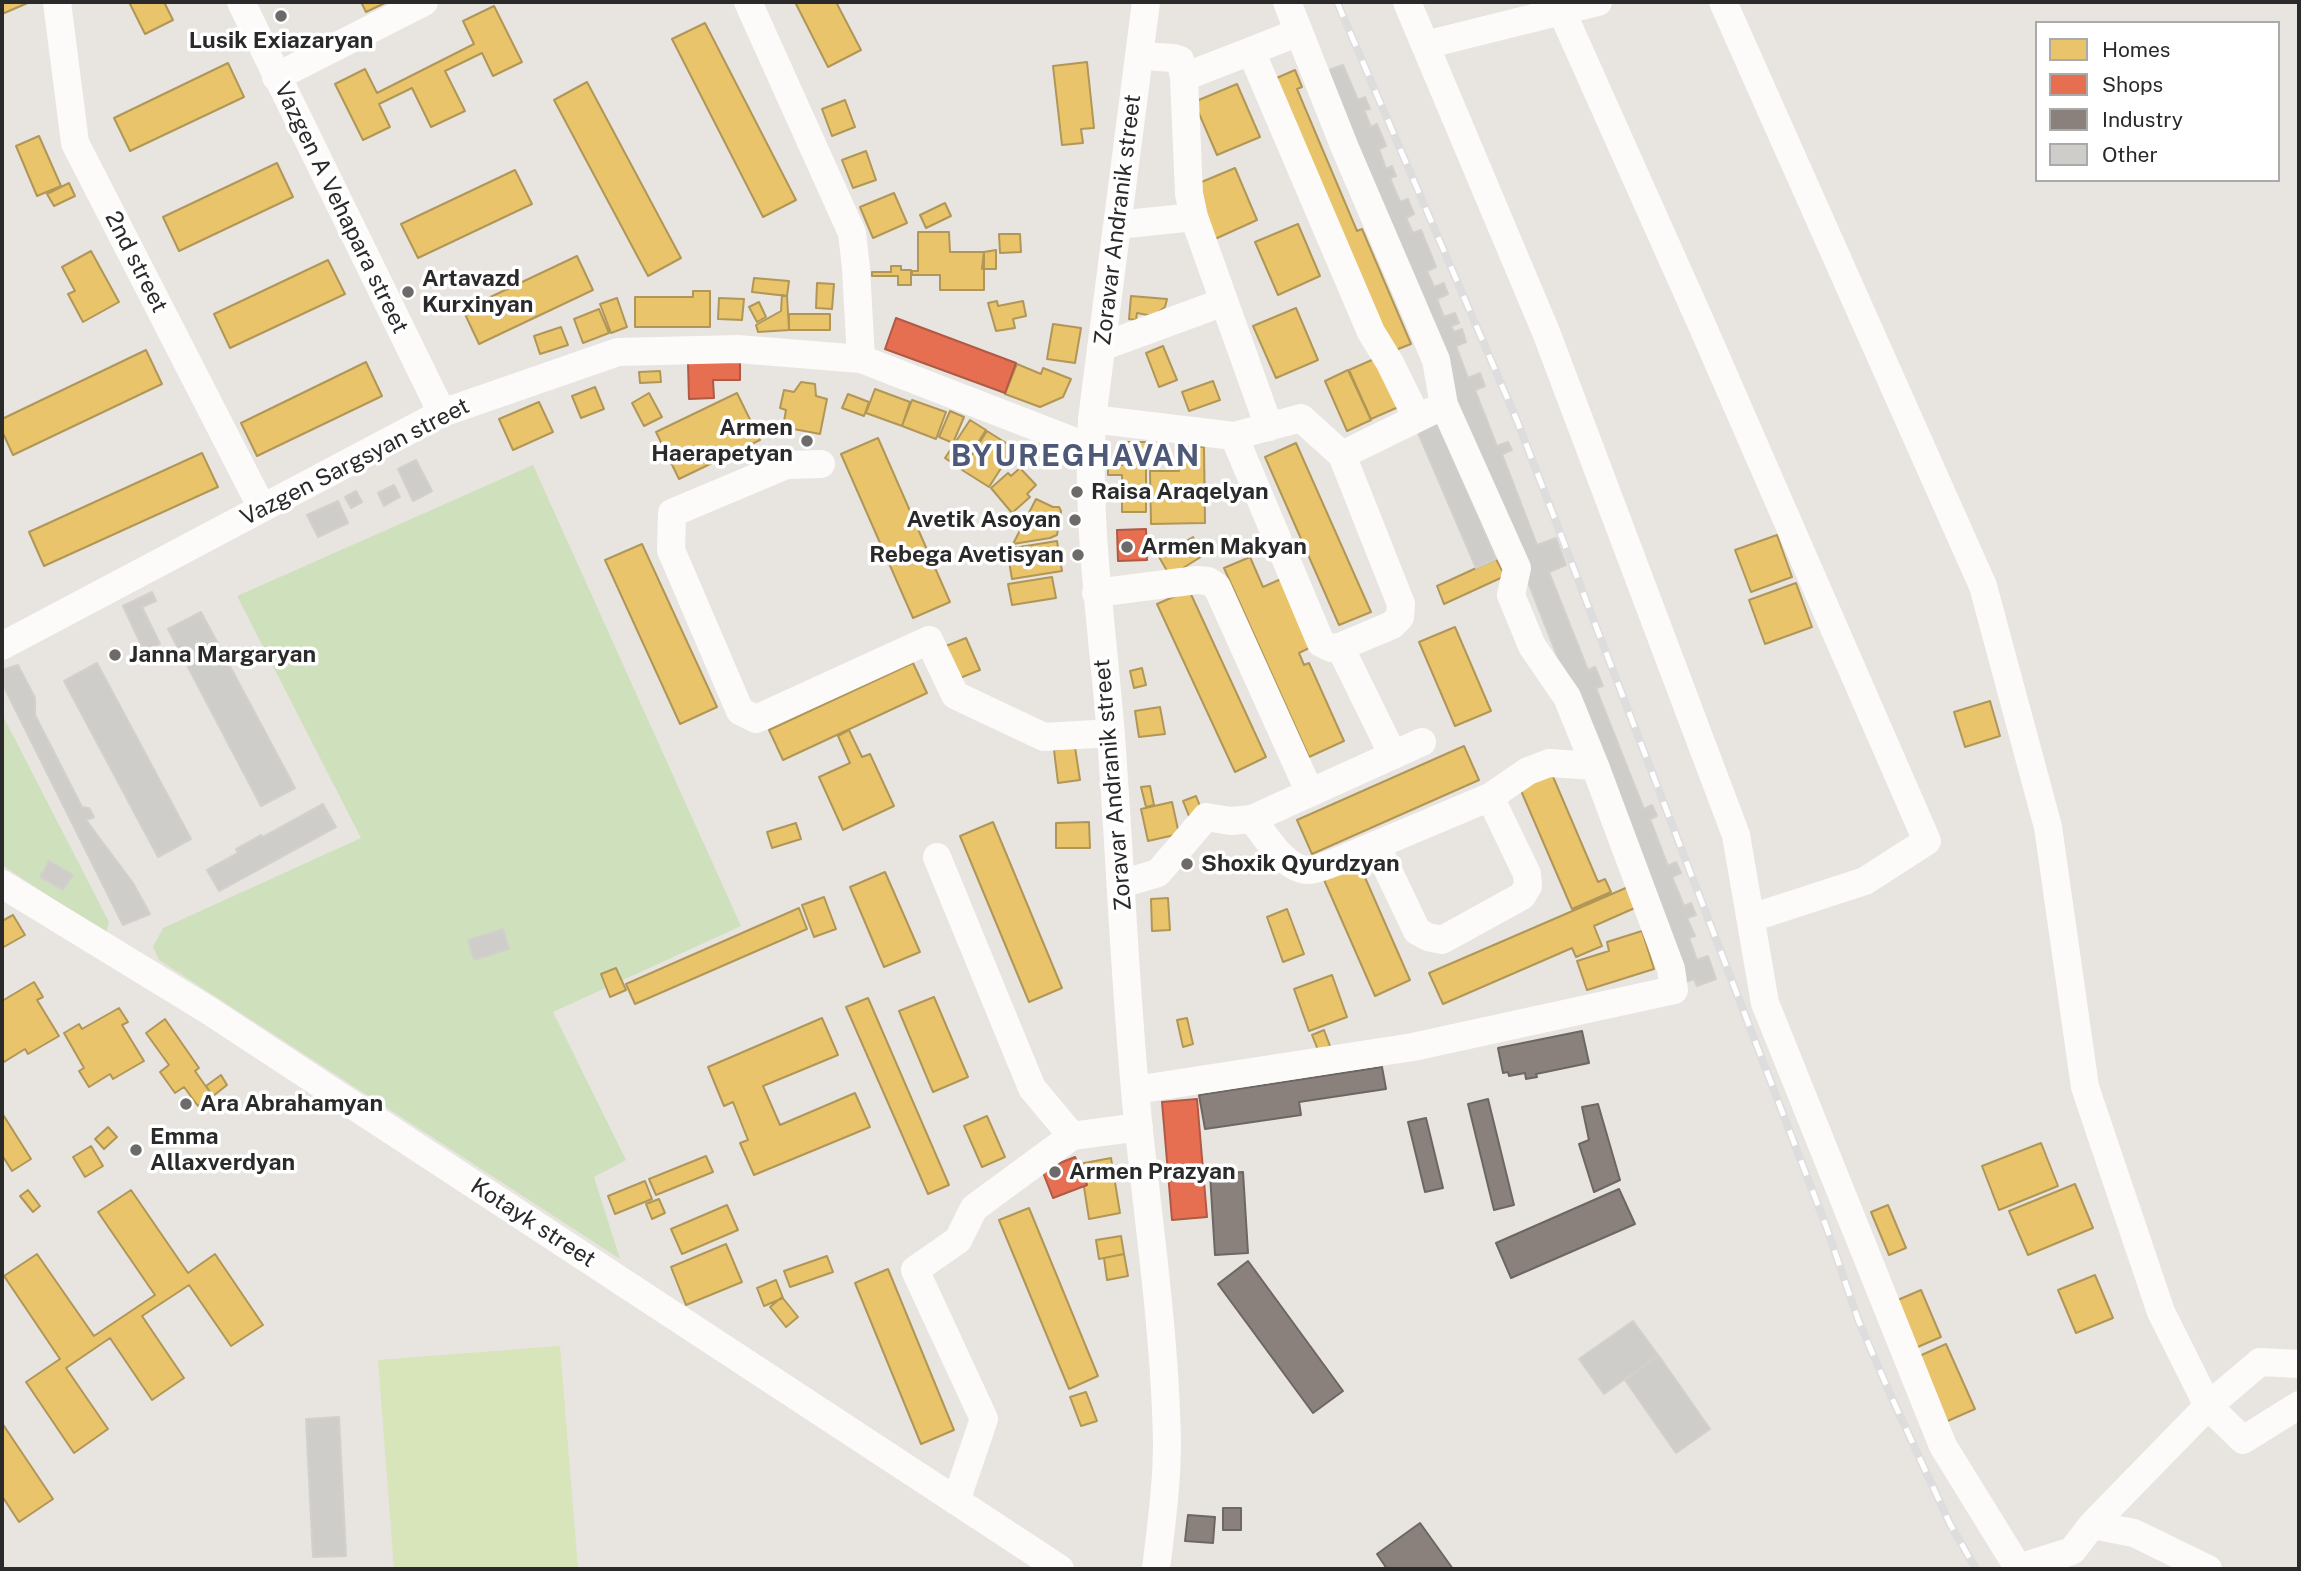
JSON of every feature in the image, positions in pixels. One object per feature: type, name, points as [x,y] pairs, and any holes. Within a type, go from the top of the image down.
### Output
[{"type":"street","name":"2nd street","points":[[57,2],[75,143],[262,508]]},
{"type":"street","name":"Vazgen A Vehapara street","points":[[241,2],[442,413]]},
{"type":"street","points":[[276,77],[424,2]]},
{"type":"street","points":[[748,2],[852,233],[861,359]]},
{"type":"street","name":"Zoravar Andranik street","points":[[1146,2],[1090,448],[1096,593],[1111,733],[1135,1090],[1164,1357],[1167,1444],[1156,1569]]},
{"type":"street","points":[[1135,1090],[1413,1047],[1674,990],[1671,970],[1567,697],[1532,646],[1511,595],[1517,568],[1444,405],[1436,360],[1345,148],[1287,2]]},
{"type":"street","points":[[1407,2],[1545,332],[1737,835],[1765,1003],[1943,1446],[2018,1568],[2072,1551],[2092,1525],[2208,1406],[2260,1363],[2299,1364]]},
{"type":"street","points":[[1425,45],[1598,2]]},
{"type":"street","points":[[1723,2],[1983,586],[2048,827],[2085,1087],[2161,1312],[2208,1406],[2243,1440],[2299,1405]]},
{"type":"street","points":[[1562,12],[1927,841],[1865,881],[1751,918]]},
{"type":"street","points":[[1184,77],[1299,32]]},
{"type":"street","points":[[1251,51],[1371,332],[1390,363],[1417,418]]},
{"type":"street","points":[[1139,56],[1178,59],[1184,77],[1189,194],[1194,217],[1269,427]]},
{"type":"street","points":[[1117,225],[1194,217]]},
{"type":"street","points":[[1101,347],[1224,302]]},
{"type":"street","name":"Vazgen Sargsyan street","points":[[2,646],[442,413],[618,352],[738,349],[861,359],[1090,448]]},
{"type":"street","points":[[1342,455],[1444,405]]},
{"type":"street","points":[[1092,419],[1234,436],[1301,418],[1342,455],[1401,604],[1400,617],[1392,625],[1340,647],[1331,648],[1321,643],[1234,436]]},
{"type":"street","points":[[821,464],[786,465],[672,513],[671,550],[740,711],[755,719],[929,640],[955,695],[1044,737],[1111,733]]},
{"type":"street","points":[[1096,593],[1197,580],[1208,581],[1217,587],[1310,793]]},
{"type":"street","points":[[1340,647],[1393,755]]},
{"type":"street","points":[[1121,884],[1158,873],[1206,817],[1231,821],[1252,819],[1422,742]]},
{"type":"street","points":[[1252,819],[1290,863],[1300,869],[1311,870],[1490,797],[1528,771],[1549,763],[1595,766]]},
{"type":"street","points":[[1376,845],[1417,931],[1442,940],[1522,896],[1528,886],[1527,874],[1490,797]]},
{"type":"street","points":[[937,857],[1032,1088],[1072,1136]]},
{"type":"street","name":"Kotayk street","points":[[2,884],[208,1010],[1060,1569]]},
{"type":"street","points":[[956,1501],[984,1419],[915,1269],[958,1241],[974,1208],[1072,1136],[1139,1127]]},
{"type":"street","points":[[2092,1525],[2134,1533],[2207,1569]]},
{"type":"green space","points":[[533,465],[741,926],[553,1012],[626,1160],[594,1177],[620,1259],[159,960],[153,947],[163,928],[361,838],[237,596]]},
{"type":"green space","points":[[2,714],[109,922],[106,934],[2,865]]},
{"type":"green space","points":[[560,1346],[578,1569],[394,1569],[378,1360]]},
{"type":"building: Homes","points":[[2,2],[30,2],[2,14]]},
{"type":"building: Homes","points":[[129,2],[164,2],[173,20],[145,34]]},
{"type":"building: Homes","points":[[361,2],[387,2],[366,12]]},
{"type":"building: Homes","points":[[795,2],[836,2],[861,50],[828,67]]},
{"type":"building: Homes","points":[[494,6],[522,62],[493,76],[482,53],[445,71],[465,111],[431,127],[412,88],[379,104],[390,127],[363,140],[335,84],[365,69],[377,93],[474,44],[463,21]]},
{"type":"building: Homes","points":[[705,23],[796,200],[763,217],[672,39]]},
{"type":"building: Homes","points":[[1087,62],[1094,128],[1081,129],[1083,143],[1062,145],[1053,66]]},
{"type":"building: Homes","points":[[228,63],[244,97],[130,151],[114,118]]},
{"type":"building: Homes","points":[[1295,70],[1302,87],[1297,89],[1357,231],[1362,229],[1411,344],[1388,353],[1272,80]]},
{"type":"building: Homes","points":[[587,82],[681,258],[648,276],[554,100]]},
{"type":"building: Homes","points":[[1237,84],[1260,137],[1217,155],[1194,102]]},
{"type":"building: Homes","points":[[845,100],[855,127],[832,136],[822,109]]},
{"type":"building: Homes","points":[[39,136],[61,186],[37,196],[16,146]]},
{"type":"building: Homes","points":[[866,151],[876,180],[853,188],[842,160]]},
{"type":"building: Homes","points":[[277,163],[293,197],[179,251],[163,217]]},
{"type":"building: Homes","points":[[1235,168],[1257,220],[1215,239],[1192,186]]},
{"type":"building: Homes","points":[[515,170],[532,204],[418,258],[401,224]]},
{"type":"building: Homes","points":[[69,183],[75,196],[54,206],[47,194]]},
{"type":"building: Homes","points":[[894,193],[907,223],[873,238],[860,207]]},
{"type":"building: Homes","points":[[945,203],[951,216],[926,228],[920,215]]},
{"type":"building: Homes","points":[[1298,224],[1320,276],[1278,295],[1255,242]]},
{"type":"building: Homes","points":[[918,232],[949,232],[950,252],[984,252],[984,290],[940,290],[940,275],[912,275],[912,271],[918,271]]},
{"type":"building: Homes","points":[[999,234],[1020,234],[1021,252],[1000,253]]},
{"type":"building: Homes","points":[[996,250],[996,269],[982,269],[984,252]]},
{"type":"building: Homes","points":[[91,251],[119,302],[83,322],[68,294],[75,291],[62,267]]},
{"type":"building: Homes","points":[[577,256],[593,290],[479,344],[463,310]]},
{"type":"building: Homes","points":[[328,260],[345,294],[230,348],[214,314]]},
{"type":"building: Homes","points":[[891,266],[911,270],[911,285],[898,285],[898,276],[872,276],[872,272],[891,272]]},
{"type":"building: Homes","points":[[754,278],[789,281],[787,296],[752,292]]},
{"type":"building: Homes","points":[[817,283],[834,284],[832,309],[816,308]]},
{"type":"building: Homes","points":[[693,291],[710,291],[710,327],[635,327],[635,297],[693,297]]},
{"type":"building: Homes","points":[[782,295],[787,296],[789,330],[758,332],[756,325],[781,311]]},
{"type":"building: Homes","points":[[1131,296],[1167,299],[1165,307],[1153,316],[1137,313],[1136,320],[1129,319]]},
{"type":"building: Homes","points":[[617,298],[627,327],[611,333],[600,304]]},
{"type":"building: Homes","points":[[719,298],[744,299],[742,320],[718,319]]},
{"type":"building: Homes","points":[[997,301],[998,306],[1023,301],[1026,316],[1013,319],[1015,328],[996,331],[988,303]]},
{"type":"building: Homes","points":[[759,302],[766,317],[757,322],[749,307]]},
{"type":"building: Homes","points":[[1296,308],[1318,360],[1276,378],[1253,326]]},
{"type":"building: Homes","points":[[599,309],[609,333],[583,343],[574,319]]},
{"type":"building: Homes","points":[[789,314],[830,314],[830,330],[789,330]]},
{"type":"building: Homes","points":[[1053,324],[1081,328],[1075,363],[1047,359]]},
{"type":"building: Homes","points":[[561,327],[568,345],[540,354],[534,336]]},
{"type":"building: Homes","points":[[1163,346],[1177,380],[1159,387],[1146,353]]},
{"type":"building: Homes","points":[[146,350],[162,384],[13,455],[2,431],[2,419]]},
{"type":"building: Homes","points":[[1381,356],[1403,405],[1371,419],[1349,370]]},
{"type":"building: Homes","points":[[366,362],[382,396],[257,456],[241,423]]},
{"type":"building: Homes","points":[[1017,364],[1041,374],[1043,368],[1071,379],[1063,397],[1040,407],[1005,394]]},
{"type":"building: Homes","points":[[1348,370],[1371,420],[1347,431],[1325,381]]},
{"type":"building: Homes","points":[[660,371],[661,382],[640,383],[639,372]]},
{"type":"building: Homes","points":[[1213,381],[1220,400],[1189,411],[1182,392]]},
{"type":"building: Homes","points":[[801,382],[815,384],[816,396],[827,399],[820,434],[783,427],[786,410],[780,408],[784,390],[794,392]]},
{"type":"building: Homes","points":[[595,387],[604,409],[581,418],[572,396]]},
{"type":"building: Homes","points":[[875,389],[910,402],[902,426],[866,413]]},
{"type":"building: Homes","points":[[649,393],[662,417],[644,426],[632,403]]},
{"type":"building: Homes","points":[[737,393],[760,440],[679,479],[656,432]]},
{"type":"building: Homes","points":[[848,394],[869,402],[864,416],[842,408]]},
{"type":"building: Homes","points":[[912,400],[946,412],[936,439],[902,426]]},
{"type":"building: Homes","points":[[539,402],[553,432],[513,450],[499,419]]},
{"type":"building: Homes","points":[[950,411],[964,417],[953,443],[939,437]]},
{"type":"building: Homes","points":[[970,420],[986,430],[961,469],[945,458]]},
{"type":"building: Homes","points":[[987,431],[1014,448],[989,487],[962,470]]},
{"type":"building: Homes","points":[[878,438],[950,602],[913,618],[841,454]]},
{"type":"building: Homes","points":[[1122,442],[1146,442],[1146,512],[1122,512],[1122,475],[1108,475],[1108,465],[1122,465]]},
{"type":"building: Homes","points":[[1296,443],[1371,612],[1339,625],[1265,457]]},
{"type":"building: Homes","points":[[1179,447],[1204,447],[1205,523],[1151,524],[1150,471],[1179,471]]},
{"type":"building: Homes","points":[[202,453],[218,487],[44,566],[29,532]]},
{"type":"building: Homes","points":[[1020,468],[1036,485],[1027,494],[1030,497],[1012,513],[991,488],[1008,473],[1011,476]]},
{"type":"building: Homes","points":[[1036,499],[1059,507],[1061,511],[1057,535],[1013,544]]},
{"type":"building: Homes","points":[[1777,535],[1792,577],[1751,592],[1735,550]]},
{"type":"building: Homes","points":[[1193,537],[1204,555],[1170,576],[1159,557]]},
{"type":"building: Homes","points":[[1057,541],[1062,571],[1012,579],[1007,549]]},
{"type":"building: Homes","points":[[642,544],[717,707],[680,724],[605,560]]},
{"type":"building: Homes","points":[[1250,557],[1263,587],[1281,579],[1311,647],[1299,653],[1304,665],[1309,663],[1344,741],[1309,757],[1224,568]]},
{"type":"building: Homes","points":[[1496,559],[1505,576],[1444,604],[1437,586]]},
{"type":"building: Homes","points":[[1052,577],[1056,598],[1012,605],[1008,584]]},
{"type":"building: Homes","points":[[1796,583],[1812,627],[1765,644],[1749,600]]},
{"type":"building: Homes","points":[[1189,590],[1266,757],[1235,772],[1157,604]]},
{"type":"building: Homes","points":[[1455,627],[1491,711],[1455,726],[1419,642]]},
{"type":"building: Homes","points":[[966,638],[980,670],[960,678],[946,646]]},
{"type":"building: Homes","points":[[913,663],[927,693],[783,760],[769,730]]},
{"type":"building: Homes","points":[[1142,668],[1146,685],[1134,688],[1130,671]]},
{"type":"building: Homes","points":[[1990,701],[2000,736],[1965,747],[1954,712]]},
{"type":"building: Homes","points":[[1160,707],[1165,734],[1139,737],[1135,711]]},
{"type":"building: Homes","points":[[849,730],[862,757],[870,754],[894,806],[843,830],[819,777],[850,763],[838,736]]},
{"type":"building: Homes","points":[[1464,746],[1479,780],[1312,854],[1297,820]]},
{"type":"building: Homes","points":[[1075,747],[1080,780],[1058,783],[1054,750]]},
{"type":"building: Homes","points":[[1551,772],[1598,882],[1605,879],[1611,892],[1572,909],[1519,786]]},
{"type":"building: Homes","points":[[1150,786],[1154,805],[1146,807],[1141,787]]},
{"type":"building: Homes","points":[[1196,796],[1202,811],[1189,816],[1183,801]]},
{"type":"building: Homes","points":[[1172,802],[1179,834],[1148,841],[1141,809]]},
{"type":"building: Homes","points":[[993,822],[1062,988],[1029,1002],[960,836]]},
{"type":"building: Homes","points":[[1089,822],[1090,848],[1056,848],[1056,823]]},
{"type":"building: Homes","points":[[796,823],[801,839],[772,848],[767,832]]},
{"type":"building: Homes","points":[[1356,857],[1410,980],[1375,996],[1321,873]]},
{"type":"building: Homes","points":[[885,872],[920,952],[884,967],[850,887]]},
{"type":"building: Homes","points":[[1628,887],[1637,907],[1594,926],[1602,946],[1576,957],[1572,948],[1443,1004],[1429,973]]},
{"type":"building: Homes","points":[[824,897],[836,929],[814,937],[802,905]]},
{"type":"building: Homes","points":[[1168,898],[1170,930],[1152,931],[1151,899]]},
{"type":"building: Homes","points":[[799,908],[807,929],[635,1004],[626,984]]},
{"type":"building: Homes","points":[[1287,909],[1304,954],[1283,962],[1267,917]]},
{"type":"building: Homes","points":[[13,915],[25,935],[2,948],[2,921]]},
{"type":"building: Homes","points":[[1642,931],[1654,969],[1587,990],[1577,961],[1609,951],[1607,942]]},
{"type":"building: Homes","points":[[616,968],[626,990],[610,997],[601,974]]},
{"type":"building: Homes","points":[[1332,975],[1347,1017],[1309,1031],[1294,989]]},
{"type":"building: Homes","points":[[34,982],[43,997],[37,1000],[59,1036],[28,1054],[25,1049],[4,1062],[2,1001]]},
{"type":"building: Homes","points":[[934,997],[968,1077],[933,1092],[899,1011]]},
{"type":"building: Homes","points":[[868,998],[949,1185],[928,1194],[846,1007]]},
{"type":"building: Homes","points":[[119,1008],[128,1022],[122,1025],[144,1061],[113,1079],[110,1074],[89,1087],[79,1071],[84,1068],[64,1033],[79,1024],[82,1029]]},
{"type":"building: Homes","points":[[822,1018],[838,1055],[763,1086],[780,1125],[855,1093],[870,1127],[754,1175],[740,1143],[748,1140],[733,1102],[724,1106],[708,1067]]},
{"type":"building: Homes","points":[[1187,1018],[1193,1044],[1183,1047],[1177,1020]]},
{"type":"building: Homes","points":[[165,1019],[199,1068],[195,1071],[212,1095],[198,1106],[184,1087],[175,1093],[160,1072],[169,1065],[146,1033]]},
{"type":"building: Homes","points":[[1324,1030],[1330,1046],[1318,1050],[1312,1035]]},
{"type":"building: Homes","points":[[221,1075],[227,1085],[213,1096],[206,1086]]},
{"type":"building: Homes","points":[[2,1113],[31,1159],[12,1171],[2,1155]]},
{"type":"building: Homes","points":[[987,1116],[1005,1157],[982,1167],[964,1126]]},
{"type":"building: Homes","points":[[108,1127],[117,1137],[104,1149],[95,1139]]},
{"type":"building: Homes","points":[[2041,1143],[2058,1186],[1999,1210],[1982,1166]]},
{"type":"building: Homes","points":[[91,1146],[103,1166],[85,1177],[73,1157]]},
{"type":"building: Homes","points":[[706,1156],[713,1172],[656,1195],[649,1179]]},
{"type":"building: Homes","points":[[1111,1158],[1120,1213],[1089,1219],[1084,1187],[1087,1184],[1079,1164]]},
{"type":"building: Homes","points":[[645,1181],[652,1199],[615,1214],[608,1196]]},
{"type":"building: Homes","points":[[2075,1184],[2093,1228],[2028,1255],[2009,1211]]},
{"type":"building: Homes","points":[[28,1190],[40,1206],[33,1212],[20,1196]]},
{"type":"building: Homes","points":[[131,1190],[188,1273],[215,1254],[263,1325],[231,1346],[189,1285],[142,1316],[184,1378],[152,1400],[110,1338],[66,1368],[108,1429],[74,1453],[26,1382],[60,1359],[4,1276],[37,1254],[94,1336],[155,1295],[98,1212]]},
{"type":"building: Homes","points":[[659,1199],[665,1213],[652,1219],[646,1204]]},
{"type":"building: Homes","points":[[727,1205],[738,1230],[682,1254],[671,1229]]},
{"type":"building: Homes","points":[[1888,1205],[1906,1248],[1889,1255],[1871,1212]]},
{"type":"building: Homes","points":[[1029,1208],[1098,1376],[1069,1389],[999,1220]]},
{"type":"building: Homes","points":[[1121,1236],[1124,1254],[1099,1259],[1096,1240]]},
{"type":"building: Homes","points":[[726,1244],[742,1282],[686,1305],[671,1267]]},
{"type":"building: Homes","points":[[1124,1254],[1128,1276],[1107,1280],[1104,1258]]},
{"type":"building: Homes","points":[[827,1256],[833,1272],[790,1287],[784,1271]]},
{"type":"building: Homes","points":[[888,1269],[954,1430],[921,1444],[855,1283]]},
{"type":"building: Homes","points":[[2095,1275],[2113,1318],[2076,1333],[2058,1290]]},
{"type":"building: Homes","points":[[776,1280],[783,1298],[764,1306],[757,1288]]},
{"type":"building: Homes","points":[[1921,1290],[1941,1337],[1913,1349],[1893,1302]]},
{"type":"building: Homes","points":[[782,1297],[798,1317],[786,1327],[770,1307]]},
{"type":"building: Homes","points":[[1946,1344],[1975,1409],[1943,1423],[1915,1358]]},
{"type":"building: Homes","points":[[1086,1392],[1097,1421],[1081,1426],[1070,1397]]},
{"type":"building: Homes","points":[[2,1423],[53,1499],[19,1522],[2,1496]]},
{"type":"building: Shops","points":[[896,318],[1016,363],[1005,393],[885,349]]},
{"type":"building: Shops","points":[[740,361],[740,380],[713,380],[714,398],[689,399],[688,363]]},
{"type":"building: Shops","points":[[1146,529],[1147,560],[1118,561],[1117,530]]},
{"type":"building: Shops","points":[[1197,1099],[1207,1217],[1172,1220],[1162,1102]]},
{"type":"building: Shops","points":[[1075,1157],[1087,1185],[1053,1198],[1042,1170]]},
{"type":"building: Industry","points":[[1582,1031],[1589,1063],[1536,1074],[1537,1077],[1526,1079],[1525,1073],[1509,1076],[1508,1072],[1503,1073],[1498,1048]]},
{"type":"building: Industry","points":[[1382,1067],[1386,1089],[1299,1102],[1301,1115],[1205,1129],[1199,1095]]},
{"type":"building: Industry","points":[[1488,1099],[1514,1205],[1494,1210],[1468,1104]]},
{"type":"building: Industry","points":[[1598,1104],[1620,1180],[1594,1192],[1579,1144],[1589,1140],[1582,1107]]},
{"type":"building: Industry","points":[[1426,1118],[1443,1188],[1425,1192],[1408,1122]]},
{"type":"building: Industry","points":[[1243,1172],[1248,1253],[1215,1255],[1210,1174]]},
{"type":"building: Industry","points":[[1619,1189],[1635,1224],[1511,1278],[1496,1243]]},
{"type":"building: Industry","points":[[1248,1261],[1343,1391],[1313,1413],[1218,1284]]},
{"type":"building: Industry","points":[[1223,1508],[1241,1508],[1241,1530],[1223,1530]]},
{"type":"building: Industry","points":[[1188,1515],[1215,1517],[1213,1543],[1185,1541]]},
{"type":"building: Industry","points":[[1420,1523],[1453,1569],[1387,1569],[1377,1554]]},
{"type":"building: Other","points":[[1343,65],[1358,100],[1365,97],[1370,109],[1364,110],[1371,127],[1377,124],[1386,146],[1379,149],[1386,169],[1392,166],[1396,176],[1390,178],[1400,202],[1408,199],[1414,214],[1406,218],[1413,233],[1421,230],[1436,267],[1427,271],[1434,287],[1444,283],[1448,294],[1437,299],[1444,317],[1455,313],[1459,323],[1451,326],[1454,332],[1462,329],[1466,342],[1456,346],[1468,378],[1480,373],[1485,386],[1475,390],[1497,446],[1508,442],[1512,450],[1502,454],[1537,545],[1556,538],[1566,565],[1549,572],[1588,670],[1595,667],[1603,686],[1596,688],[1644,809],[1652,805],[1657,816],[1650,819],[1668,866],[1676,862],[1681,873],[1672,877],[1684,906],[1691,903],[1696,915],[1687,918],[1695,936],[1689,938],[1697,960],[1708,956],[1716,979],[1697,986],[1694,979],[1686,982],[1326,71]]},
{"type":"building: Other","points":[[1437,420],[1496,559],[1476,568],[1416,428]]},
{"type":"building: Other","points":[[416,460],[432,491],[413,501],[398,469]]},
{"type":"building: Other","points":[[394,485],[400,497],[384,506],[378,493]]},
{"type":"building: Other","points":[[356,491],[362,502],[351,508],[345,497]]},
{"type":"building: Other","points":[[338,501],[348,523],[318,537],[307,515]]},
{"type":"building: Other","points":[[152,592],[156,601],[142,607],[160,644],[144,651],[123,606]]},
{"type":"building: Other","points":[[201,612],[295,788],[261,806],[168,629]]},
{"type":"building: Other","points":[[97,663],[191,839],[158,857],[64,681]]},
{"type":"building: Other","points":[[18,665],[35,698],[35,715],[82,807],[89,808],[94,817],[86,820],[133,883],[150,914],[123,925],[2,683],[2,670]]},
{"type":"building: Other","points":[[323,804],[336,827],[219,891],[207,870],[238,853],[236,849]]},
{"type":"building: Other","points":[[49,861],[73,875],[63,890],[40,877]]},
{"type":"building: Other","points":[[503,929],[509,949],[474,960],[468,940]]},
{"type":"building: Other","points":[[1633,1321],[1658,1355],[1604,1394],[1579,1359]]},
{"type":"building: Other","points":[[1659,1356],[1710,1429],[1676,1453],[1625,1380]]},
{"type":"building: Other","points":[[339,1417],[346,1556],[313,1557],[306,1419]]},
{"type":"railway","points":[[1337,2],[1518,423],[1826,1226],[1859,1322],[1950,1524],[1976,1569]]},
{"type":"place","name":"Lusik Exiazaryan","points":[[281,16]]},
{"type":"place","name":"Artavazd Kurxinyan","points":[[408,292]]},
{"type":"place","name":"Armen Haerapetyan","points":[[807,441]]},
{"type":"place","name":"Raisa Araqelyan","points":[[1077,492]]},
{"type":"place","name":"Avetik Asoyan","points":[[1075,520]]},
{"type":"place","name":"Armen Makyan","points":[[1127,547]]},
{"type":"place","name":"Rebega Avetisyan","points":[[1078,555]]},
{"type":"place","name":"Janna Margaryan","points":[[115,655]]},
{"type":"place","name":"Shoxik Qyurdzyan","points":[[1187,864]]},
{"type":"place","name":"Ara Abrahamyan","points":[[186,1104]]},
{"type":"place","name":"Emma Allaxverdyan","points":[[136,1150]]},
{"type":"place","name":"Armen Prazyan","points":[[1055,1172]]},
{"type":"district","name":"BYUREGHAVAN","points":[[1076,457]]}]
